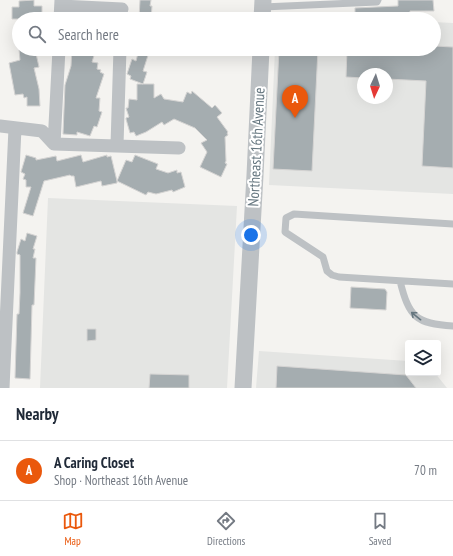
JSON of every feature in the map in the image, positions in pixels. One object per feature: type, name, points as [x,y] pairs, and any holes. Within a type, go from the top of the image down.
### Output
[{"type":"street","points":[[61,8],[122,9]]},
{"type":"street","points":[[54,144],[59,56]]},
{"type":"street","points":[[117,145],[120,56]]},
{"type":"street","name":"Northeast 16th Avenue","points":[[243,388],[261,56]]},
{"type":"street","points":[[0,126],[42,131],[54,144],[179,148]]},
{"type":"street","points":[[3,388],[15,128]]},
{"type":"lane","points":[[262,8],[377,2],[378,0]]},
{"type":"lane","points":[[453,224],[294,214],[286,218],[285,232],[323,257],[327,271],[332,275],[339,277],[453,284]]},
{"type":"lane","points":[[400,281],[405,300],[415,317],[426,322],[453,326]]},
{"type":"shaded area","points":[[441,22],[453,23],[453,194],[269,185],[275,56],[441,56]]},
{"type":"shaded area","points":[[48,198],[237,206],[227,388],[40,388]]},
{"type":"shaded area","points":[[259,351],[405,361],[405,376],[437,376],[447,388],[256,388]]},
{"type":"building","points":[[34,0],[34,6],[42,6],[42,12],[12,12],[12,7],[19,7],[19,1]]},
{"type":"building","points":[[140,0],[151,0],[150,6],[152,6],[152,12],[139,12]]},
{"type":"building","points":[[398,0],[433,0],[434,11],[355,12],[355,8],[398,6]]},
{"type":"building","points":[[441,46],[453,47],[453,168],[422,166],[426,81],[393,79],[393,68],[357,68],[357,78],[346,77],[347,56],[441,56]]},
{"type":"building","points":[[20,56],[37,56],[39,67],[34,68],[39,89],[40,106],[27,106],[27,97],[24,98],[23,94],[15,95],[9,63],[20,60]]},
{"type":"building","points":[[72,56],[94,56],[92,62],[98,63],[97,69],[101,70],[100,72],[104,74],[96,98],[100,98],[99,111],[102,112],[97,127],[94,126],[90,136],[77,132],[77,135],[63,134],[65,85],[71,66]]},
{"type":"building","points":[[137,56],[148,56],[143,71],[147,72],[143,84],[130,79],[131,76],[127,74],[132,59],[136,61]]},
{"type":"building","points":[[279,56],[318,56],[312,171],[273,169]]},
{"type":"building","points":[[137,84],[154,84],[154,98],[161,94],[164,99],[183,102],[187,92],[191,94],[192,91],[212,108],[215,105],[222,113],[217,117],[228,132],[228,135],[225,137],[225,163],[227,164],[221,177],[200,167],[207,152],[201,143],[207,140],[195,128],[174,119],[164,125],[162,122],[146,132],[136,136],[134,132],[130,133],[126,119],[129,117],[126,108],[128,108],[129,99],[137,100]]},
{"type":"building","points":[[26,155],[36,158],[36,160],[56,156],[57,161],[81,155],[83,162],[107,155],[107,157],[111,156],[117,183],[102,186],[101,181],[76,187],[74,176],[70,175],[44,181],[33,216],[23,213],[31,187],[26,187],[26,180],[23,179],[25,174],[21,172]]},
{"type":"building","points":[[135,155],[158,164],[156,169],[168,173],[177,170],[177,173],[181,172],[185,187],[173,192],[172,190],[156,194],[148,192],[146,195],[117,181],[126,160],[132,162]]},
{"type":"building","points":[[27,233],[37,236],[33,249],[35,249],[33,258],[36,258],[34,305],[32,305],[30,379],[15,378],[17,314],[19,314],[20,293],[20,255],[17,254],[17,252],[21,239],[25,241]]},
{"type":"building","points":[[351,287],[385,289],[387,292],[386,310],[350,308]]},
{"type":"building","points":[[87,329],[96,329],[96,340],[87,341]]},
{"type":"building","points":[[277,366],[405,375],[416,388],[276,388]]},
{"type":"building","points":[[150,374],[189,375],[189,388],[149,388]]},
{"type":"place","name":"A Caring Closet","points":[[295,118]]}]
